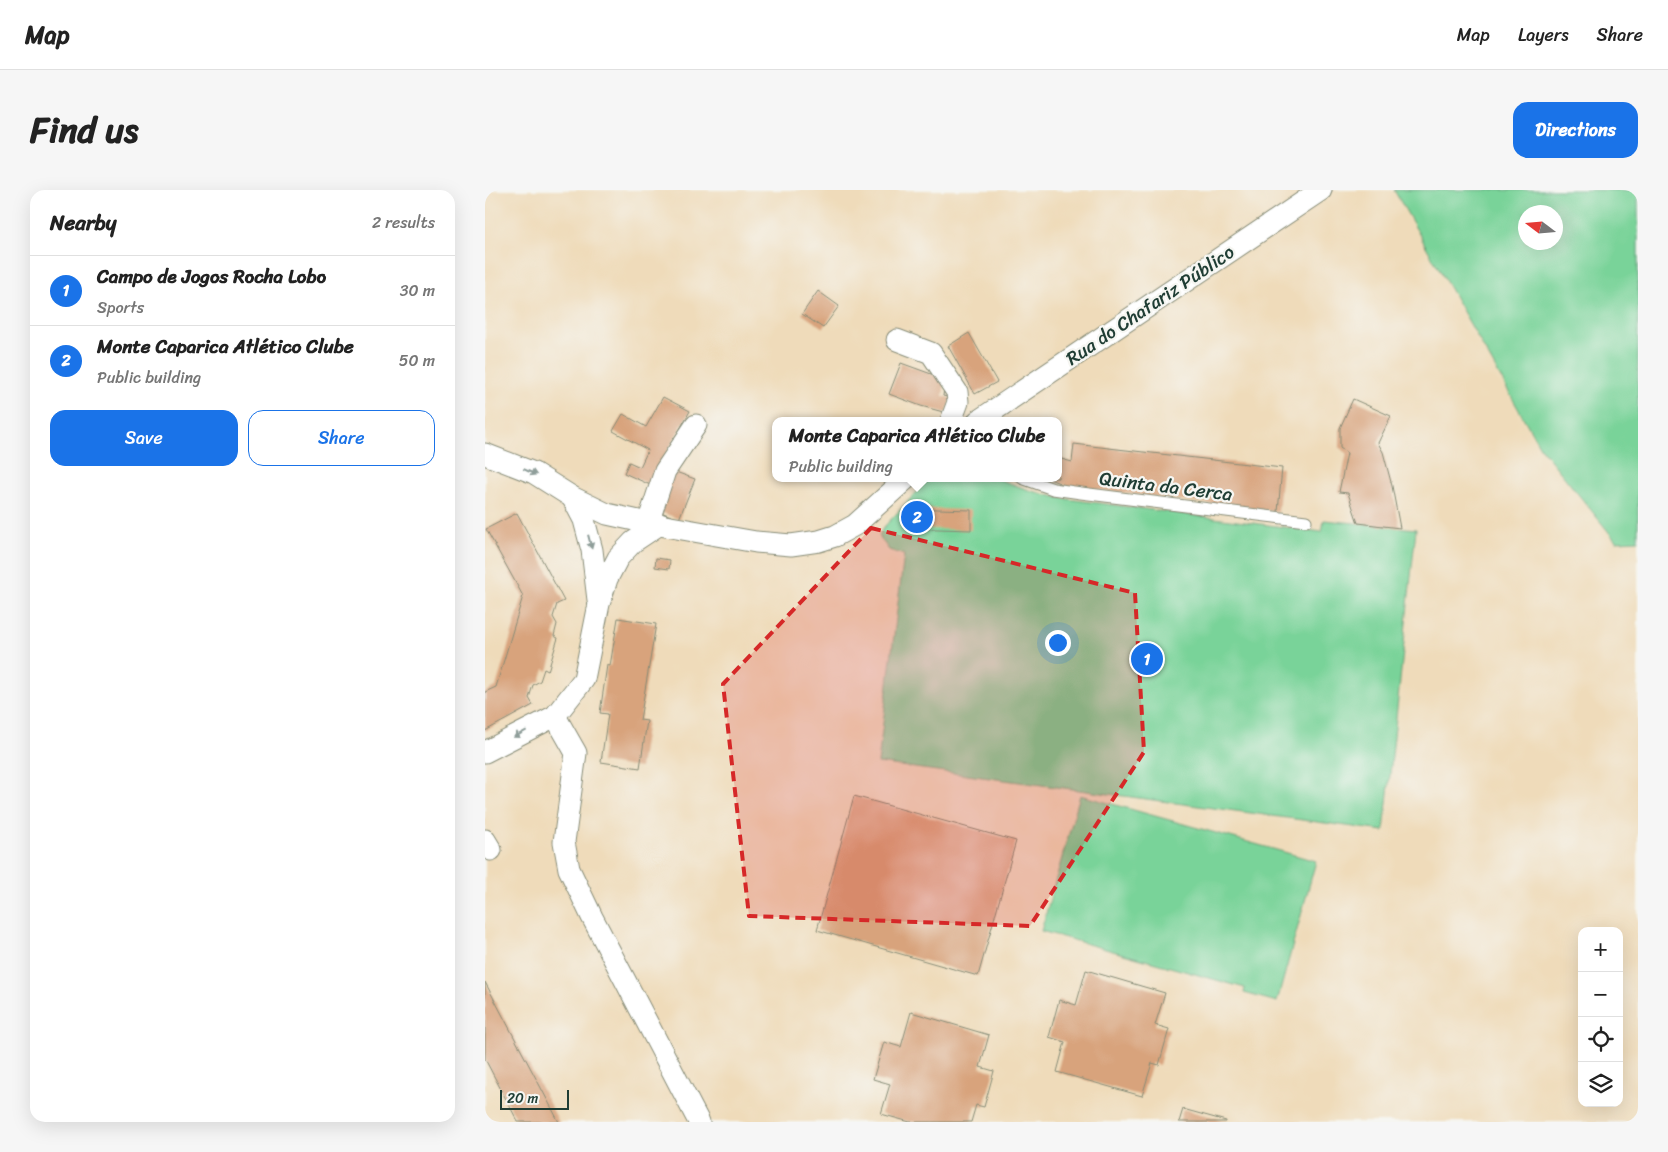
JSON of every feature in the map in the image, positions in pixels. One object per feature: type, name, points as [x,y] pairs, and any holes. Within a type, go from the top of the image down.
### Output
[{"type":"street","name":"Rua do Chafariz Público","points":[[984,417],[1321,190]]},
{"type":"street","points":[[897,340],[931,353],[957,392],[958,402],[952,417]]},
{"type":"street","points":[[485,752],[555,716],[584,679],[599,604],[607,579],[619,558],[633,542],[654,524],[665,471],[696,426]]},
{"type":"street","points":[[485,454],[534,473],[571,497],[607,514],[756,542],[791,545],[819,541],[835,536],[855,525],[903,482]]},
{"type":"street","points":[[571,497],[584,520],[592,550],[599,604]]},
{"type":"street","points":[[555,716],[576,753],[564,842],[569,869],[699,1122]]},
{"type":"lane","name":"Quinta da Cerca","points":[[1033,482],[1053,489],[1306,521]]},
{"type":"highlighted area","points":[[871,528],[1135,593],[1144,752],[1030,926],[749,916],[723,684]]},
{"type":"green space","points":[[1394,190],[1638,190],[1638,540],[1616,541],[1540,447]]},
{"type":"green space","points":[[926,482],[1006,482],[1060,498],[1322,532],[1324,520],[1416,529],[1384,831],[878,763],[904,555],[889,550],[879,536],[883,528]]},
{"type":"green space","points":[[1080,795],[1316,861],[1277,1002],[1244,993],[1245,988],[1041,931]]},
{"type":"building","points":[[818,291],[839,306],[823,328],[802,314]]},
{"type":"building","points":[[969,333],[997,382],[975,394],[948,346]]},
{"type":"building","points":[[901,363],[945,379],[943,396],[951,398],[947,413],[889,394]]},
{"type":"building","points":[[663,397],[690,411],[663,459],[657,488],[624,473],[629,462],[640,467],[648,450],[613,431],[623,414],[646,427]]},
{"type":"building","points":[[1353,399],[1391,416],[1378,443],[1383,452],[1392,486],[1400,528],[1358,523],[1348,493],[1339,492],[1347,453],[1340,448],[1340,428]]},
{"type":"building","points":[[1074,444],[1282,468],[1278,512],[1067,486],[1057,482],[1062,482],[1062,459],[1072,462]]},
{"type":"building","points":[[673,471],[695,479],[679,519],[658,511]]},
{"type":"building","points":[[907,508],[971,510],[971,530],[906,528]]},
{"type":"building","points":[[517,513],[564,601],[557,604],[553,617],[557,624],[554,636],[558,638],[548,671],[544,669],[540,681],[533,685],[529,698],[533,705],[485,731],[485,692],[496,687],[523,596],[486,529]]},
{"type":"building","points":[[656,558],[670,560],[669,569],[655,567]]},
{"type":"building","points":[[618,618],[656,624],[640,720],[647,721],[640,768],[601,762],[608,714],[600,713],[607,665],[610,666]]},
{"type":"building","points":[[854,796],[1016,841],[978,976],[817,930]]},
{"type":"building","points":[[1086,970],[1165,993],[1155,1025],[1169,1029],[1159,1065],[1152,1063],[1142,1096],[1057,1072],[1065,1042],[1049,1037],[1059,1000],[1076,1005]]},
{"type":"building","points":[[485,982],[559,1122],[518,1122],[485,1059]]},
{"type":"building","points":[[911,1012],[989,1035],[980,1067],[994,1071],[984,1107],[976,1105],[971,1122],[910,1122],[881,1114],[890,1084],[873,1079],[884,1042],[901,1047]]},
{"type":"building","points":[[1183,1109],[1226,1121],[1226,1122],[1179,1122]]},
{"type":"place","name":"Monte Caparica Atlético Clube","points":[[917,517]]},
{"type":"place","name":"Campo de Jogos Rocha Lobo","points":[[1147,659]]}]
